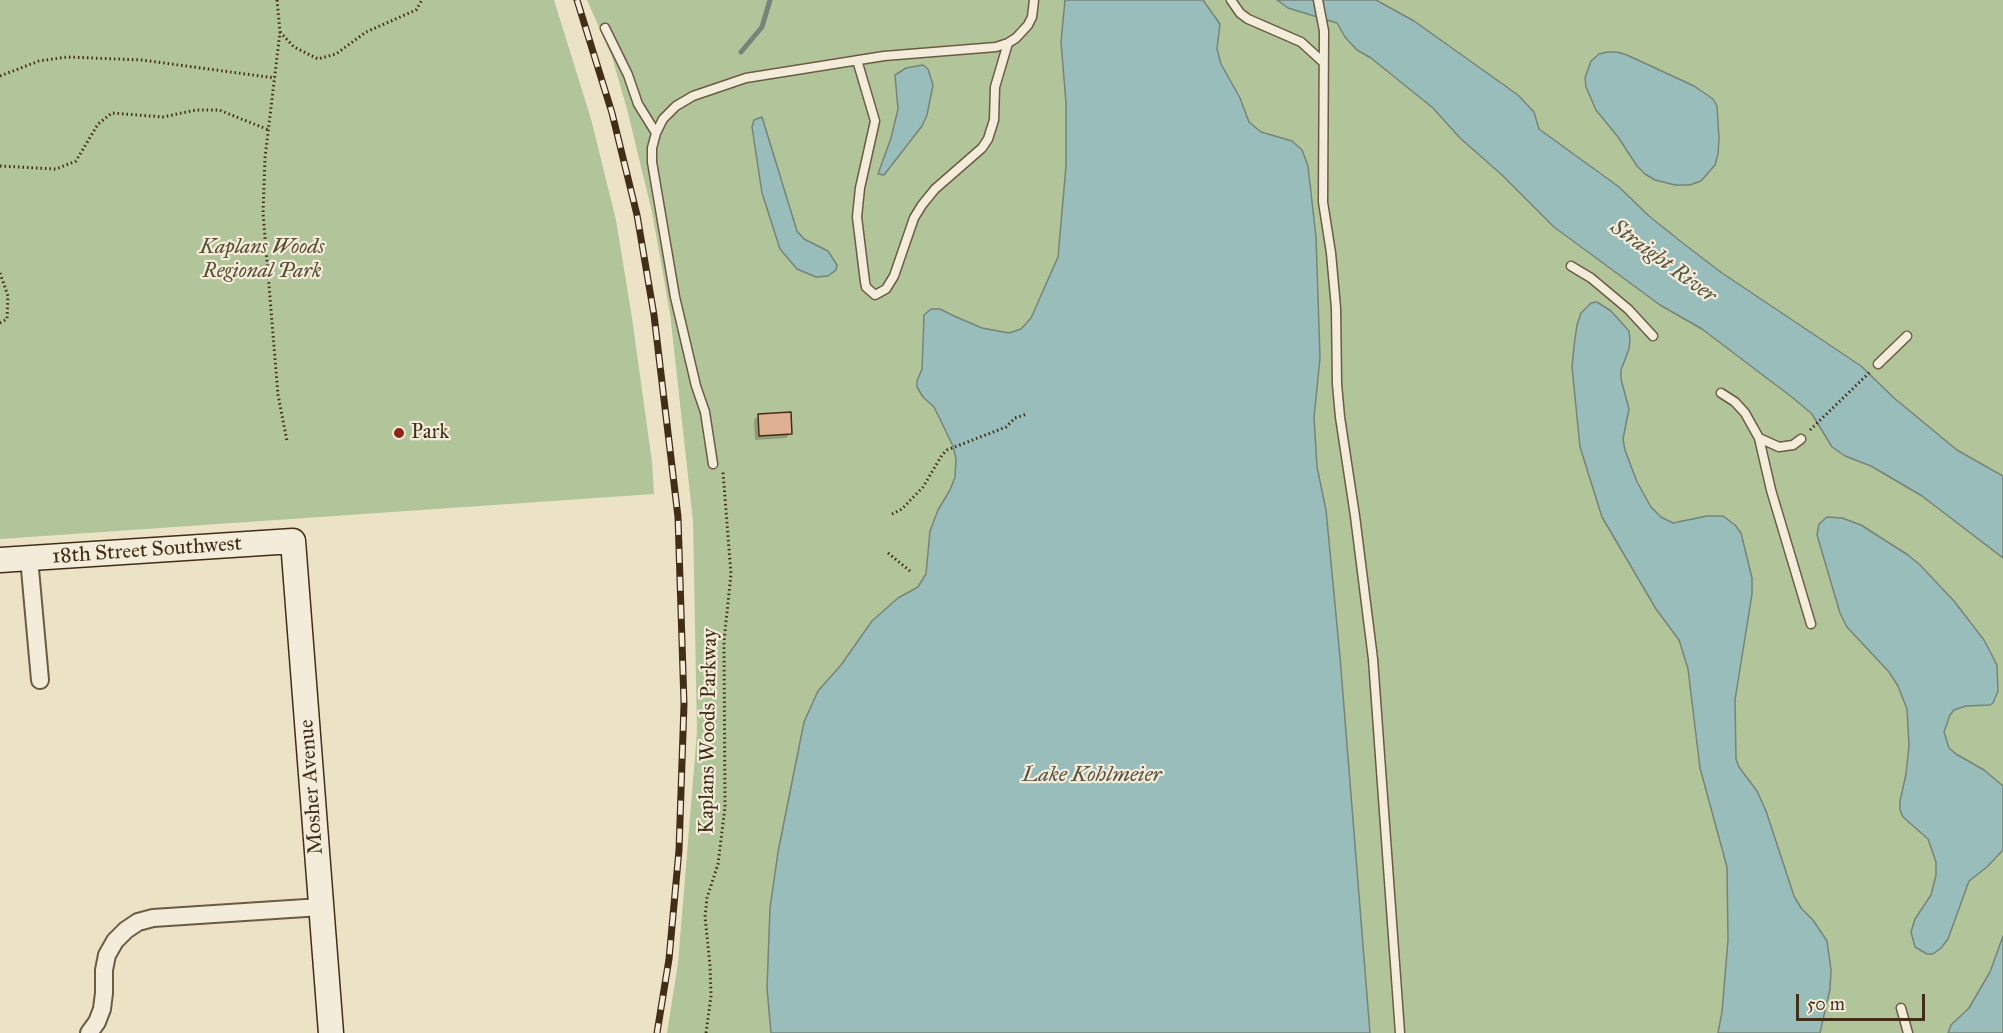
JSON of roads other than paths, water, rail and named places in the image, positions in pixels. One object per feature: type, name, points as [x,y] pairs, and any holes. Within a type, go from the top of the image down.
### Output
[{"type":"street","name":"18th Street Southwest","points":[[0,560],[293,541]]},
{"type":"street","name":"Mosher Avenue","points":[[293,541],[331,1033]]},
{"type":"street","points":[[29,558],[40,680]]},
{"type":"street","points":[[89,1033],[102,1009],[107,955],[115,941],[138,922],[153,918],[321,907]]},
{"type":"lane","points":[[717,464],[675,297],[655,181],[652,148],[663,119],[676,106],[693,96],[746,78],[857,60],[1008,43],[1028,25],[1034,0]]},
{"type":"lane","points":[[1230,0],[1248,19],[1301,42],[1323,62]]},
{"type":"lane","points":[[1318,0],[1324,31],[1323,202],[1336,308],[1337,384],[1373,659],[1400,1033]]},
{"type":"lane","points":[[605,28],[628,75],[638,104],[656,133]]},
{"type":"lane","points":[[857,60],[875,121],[860,188],[857,217],[866,287],[875,295],[886,289],[894,276],[914,218],[922,205],[935,189],[982,148],[988,139],[994,120],[995,87],[1008,43]]},
{"type":"lane","points":[[1571,266],[1591,278],[1628,309],[1653,336]]},
{"type":"lane","points":[[1878,364],[1907,336]]},
{"type":"lane","points":[[1721,393],[1735,402],[1745,413],[1759,438],[1771,490],[1811,624]]},
{"type":"lane","points":[[1759,438],[1779,447],[1793,445],[1800,439]]},
{"type":"lane","points":[[1901,1008],[1908,1033]]},
{"type":"water","name":"Lake Kohlmeier","points":[[1065,0],[1203,0],[1220,24],[1217,49],[1221,64],[1240,98],[1249,122],[1261,132],[1292,141],[1302,150],[1308,166],[1316,237],[1320,358],[1314,417],[1317,467],[1326,510],[1340,657],[1370,1033],[771,1033],[767,988],[770,908],[778,852],[804,722],[818,691],[841,665],[872,621],[898,598],[918,587],[926,574],[930,531],[955,477],[956,459],[953,446],[934,407],[923,397],[917,387],[922,369],[924,315],[931,309],[940,309],[982,328],[1009,333],[1021,329],[1031,318],[1058,257],[1066,166],[1066,103],[1061,42]]},
{"type":"water","name":"Straight River","points":[[1277,0],[1376,0],[1414,21],[1518,95],[1534,112],[1539,129],[1619,187],[1649,216],[1684,244],[1722,273],[1861,366],[1894,398],[1957,450],[2003,476],[2003,558],[1922,496],[1871,466],[1845,456],[1832,447],[1812,414],[1793,398],[1702,329],[1660,305],[1554,227],[1502,175],[1460,138],[1433,108],[1371,58],[1357,50],[1345,37],[1337,23],[1288,8]]},
{"type":"water","points":[[1607,52],[1627,55],[1694,86],[1713,99],[1717,106],[1718,154],[1715,165],[1701,181],[1690,185],[1675,185],[1655,180],[1645,174],[1596,110],[1586,87],[1585,78],[1591,61],[1599,54]]},
{"type":"water","points":[[923,65],[928,69],[933,85],[927,115],[922,126],[884,175],[878,174],[891,138],[898,109],[895,75],[906,68]]},
{"type":"water","points":[[762,117],[797,231],[804,239],[828,251],[837,265],[836,270],[828,276],[816,277],[797,269],[780,249],[762,193],[752,127],[754,120]]},
{"type":"water","points":[[1597,302],[1611,311],[1629,331],[1629,349],[1621,370],[1621,379],[1629,409],[1623,439],[1637,482],[1651,507],[1661,517],[1673,523],[1707,516],[1723,516],[1741,533],[1752,578],[1752,594],[1735,700],[1736,759],[1739,767],[1757,791],[1766,811],[1794,896],[1827,941],[1831,970],[1830,989],[1820,1033],[1718,1033],[1728,940],[1727,867],[1700,768],[1688,669],[1679,640],[1656,609],[1602,517],[1580,447],[1572,367],[1574,346],[1581,313],[1591,303]]},
{"type":"water","points":[[1827,517],[1842,518],[1861,525],[1920,565],[1954,601],[1984,640],[1997,665],[1998,691],[1993,703],[1966,706],[1954,710],[1944,732],[1949,748],[1984,770],[2003,786],[2003,850],[1969,881],[1948,939],[1933,954],[1927,954],[1915,947],[1911,932],[1915,919],[1931,895],[1936,875],[1936,862],[1928,839],[1903,817],[1900,810],[1909,746],[1907,709],[1898,686],[1889,672],[1847,627],[1840,613],[1817,535],[1819,524]]},
{"type":"water","points":[[2003,936],[2003,1033],[1948,1033],[1951,1025],[1969,1008],[1990,972]]},
{"type":"waterway","points":[[741,52],[762,27],[770,0]]},
{"type":"railway","points":[[577,0],[612,113],[637,215],[654,315],[678,517],[684,704],[679,850],[669,959],[657,1033]]},
{"type":"place","name":"Park","points":[[399,433]]},
{"type":"park label","name":"Kaplans Woods Regional Park","points":[[262,260]]}]
